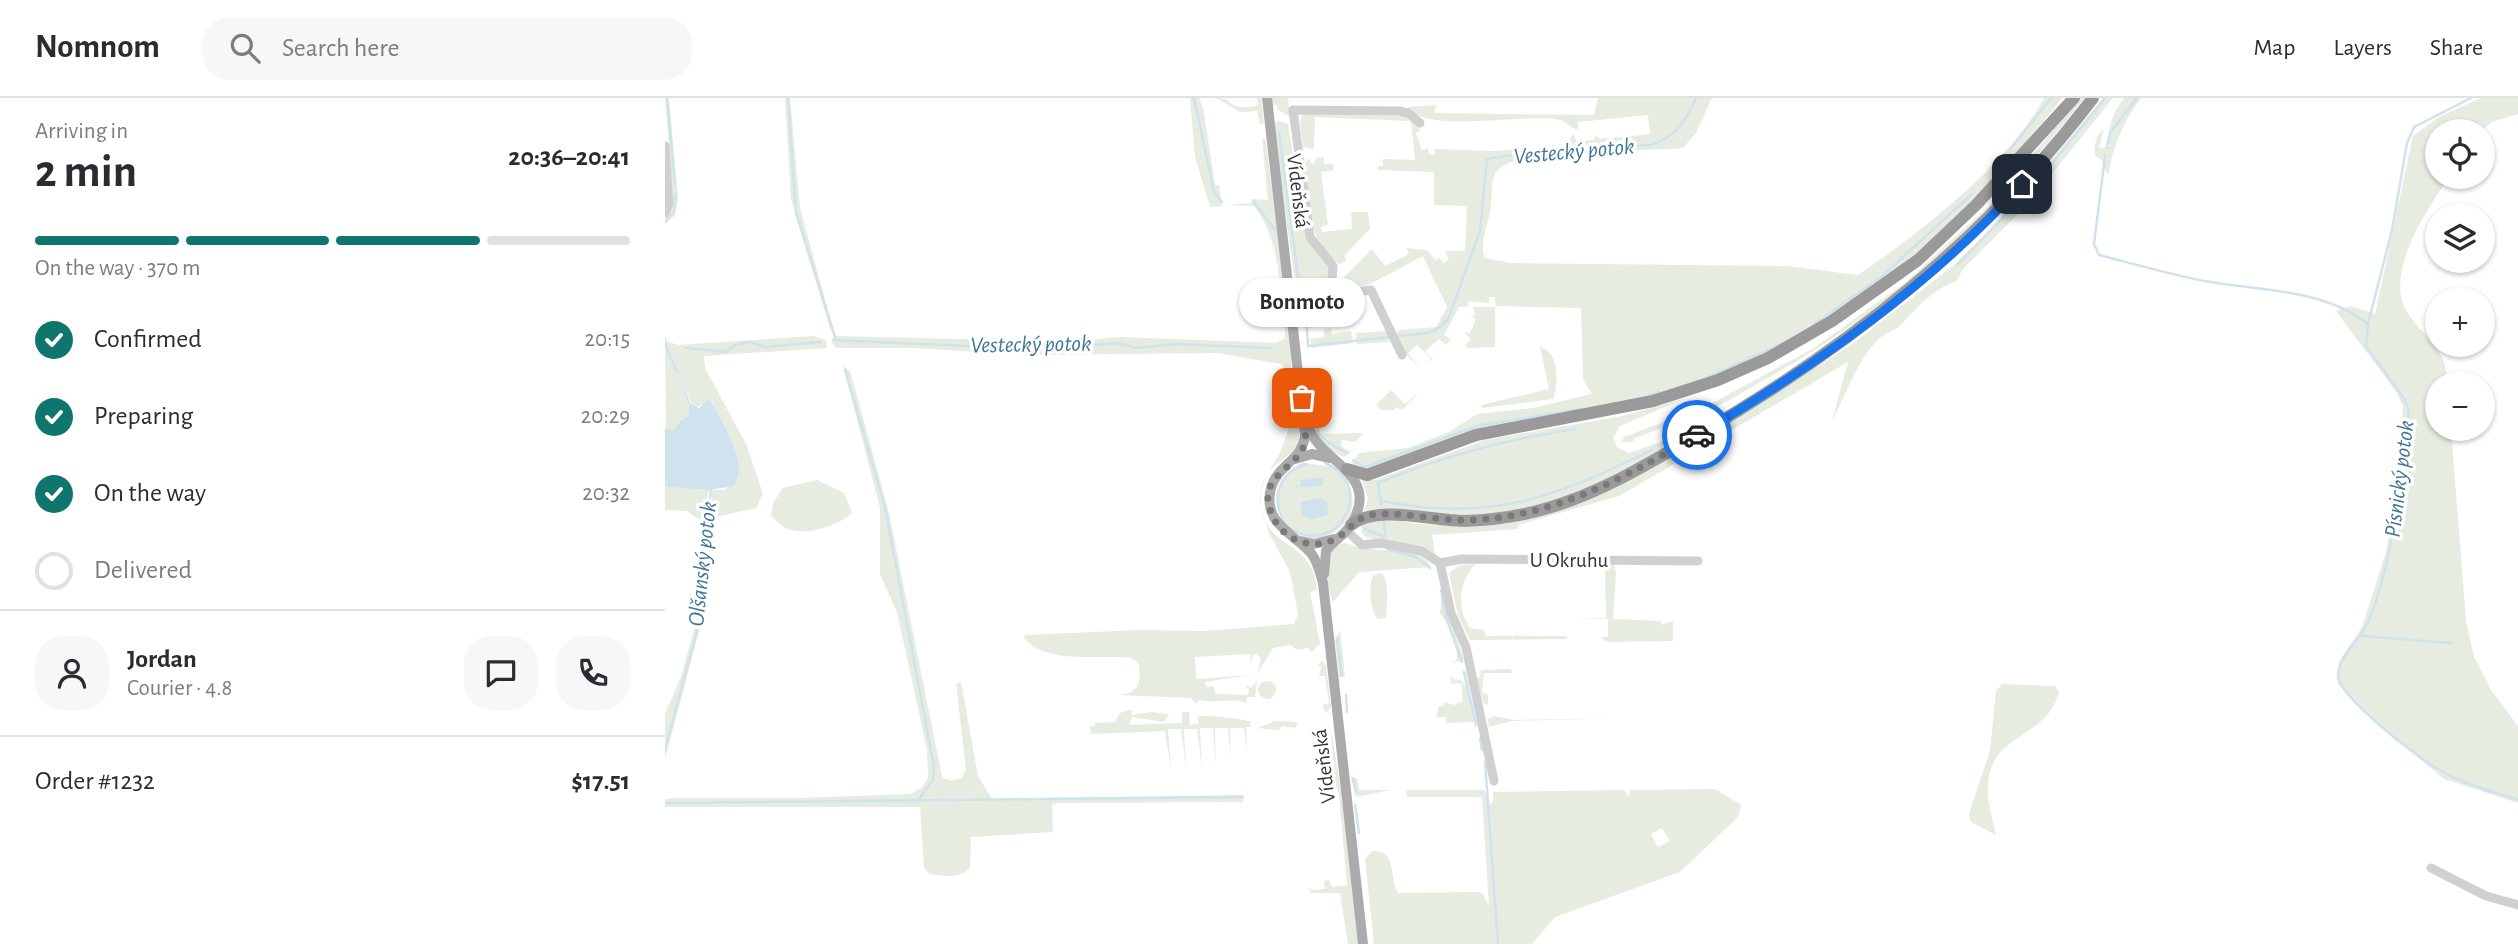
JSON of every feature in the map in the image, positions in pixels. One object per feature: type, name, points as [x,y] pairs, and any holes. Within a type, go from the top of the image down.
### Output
[{"type":"highway","points":[[1347,469],[1360,474],[1371,474],[1476,435],[1653,401],[1718,380],[1768,358],[1832,321],[1918,260],[1983,198],[2074,98]]},
{"type":"highway","points":[[1349,528],[1373,515],[1461,521],[1537,511],[1592,492],[1685,442],[1792,376],[1931,273],[2015,192],[2093,98]]},
{"type":"main road","name":"Vídeňská","points":[[1267,98],[1304,415],[1304,444],[1275,478],[1269,501],[1276,522],[1314,558],[1324,583]]},
{"type":"main road","name":"Vídeňská","points":[[1304,415],[1314,440],[1347,469]]},
{"type":"main road","points":[[1291,461],[1313,454],[1333,459]]},
{"type":"main road","points":[[1295,540],[1314,544],[1336,538],[1349,528],[1359,496],[1347,469]]},
{"type":"main road","name":"Vídeňská","points":[[1336,538],[1324,555],[1324,583],[1363,944]]},
{"type":"street","points":[[1331,294],[1333,266],[1310,237],[1293,110],[1399,111],[1408,113],[1420,123]]},
{"type":"street","points":[[665,146],[669,204],[665,213]]},
{"type":"street","points":[[1292,300],[1371,290],[1402,355]]},
{"type":"street","points":[[1349,528],[1362,545],[1380,543],[1422,551],[1440,563],[1451,613],[1466,647],[1494,781]]},
{"type":"street","name":"U Okruhu","points":[[1440,563],[1462,559],[1698,561]]},
{"type":"street","points":[[2431,868],[2486,896],[2518,905]]},
{"type":"shaded area","points":[[665,98],[669,98],[678,199],[675,215],[665,224],[673,194]]},
{"type":"shaded area","points":[[785,98],[790,98],[800,208],[834,333],[831,331],[791,199]]},
{"type":"shaded area","points":[[1190,98],[1199,98],[1203,107],[1215,185],[1219,185],[1222,206],[1210,207],[1195,157]]},
{"type":"shaded area","points":[[1216,98],[1227,99],[1233,105],[1246,107],[1255,106],[1258,104],[1257,98],[1261,98],[1264,123],[1260,125],[1257,111],[1240,112]]},
{"type":"shaded area","points":[[1271,98],[1288,98],[1290,117],[1277,109],[1277,104],[1272,106]]},
{"type":"shaded area","points":[[1598,98],[1712,98],[1696,133],[1683,148],[1556,154],[1531,157],[1510,163],[1498,170],[1492,184],[1491,206],[1483,241],[1485,258],[1510,263],[1786,266],[1858,275],[1935,218],[1986,172],[2029,123],[2044,98],[2062,98],[2022,147],[1934,238],[1886,280],[1834,317],[1780,349],[1723,376],[1662,396],[1465,436],[1386,467],[1365,471],[1352,463],[1359,453],[1408,448],[1449,432],[1477,414],[1533,408],[1592,394],[1583,379],[1581,308],[1496,306],[1495,297],[1489,297],[1489,303],[1469,301],[1468,307],[1459,307],[1444,335],[1451,339],[1446,345],[1439,339],[1425,351],[1432,359],[1437,355],[1427,364],[1431,359],[1417,345],[1408,353],[1420,369],[1403,351],[1397,332],[1436,327],[1447,307],[1423,256],[1368,285],[1348,288],[1340,281],[1372,249],[1385,266],[1409,254],[1406,248],[1427,250],[1435,260],[1440,258],[1443,263],[1449,260],[1445,251],[1465,251],[1467,206],[1434,205],[1434,172],[1378,170],[1378,166],[1383,166],[1383,159],[1415,160],[1411,122],[1421,130],[1416,133],[1422,150],[1428,148],[1429,154],[1435,155],[1434,149],[1491,151],[1562,147],[1574,134],[1576,141],[1594,140],[1596,135],[1600,139],[1650,134],[1648,115],[1578,122],[1578,129],[1560,120],[1546,118],[1434,120],[1417,115],[1408,107],[1436,105],[1434,113],[1594,115]]},
{"type":"shaded area","points":[[2080,98],[2085,98],[1977,220],[1898,290],[1811,352],[1730,400],[1696,412],[1814,348],[1906,282],[1992,203]]},
{"type":"shaded area","points":[[2103,98],[2113,98],[2027,205],[1962,270],[1957,281],[1933,294],[1901,325],[1881,337],[1871,348],[1832,421],[1848,362],[1619,496],[1518,525],[1518,529],[1432,535],[1435,554],[1423,546],[1368,538],[1362,534],[1361,526],[1380,517],[1418,524],[1465,526],[1526,519],[1761,403],[1855,342],[1954,265],[2013,207]]},
{"type":"shaded area","points":[[2124,98],[2141,98],[2120,135],[2109,175],[2103,168],[2102,160],[2095,156],[2095,144],[2104,129],[2099,148],[2110,147],[2111,122]]},
{"type":"shaded area","points":[[2481,98],[2518,98],[2518,114],[2495,121],[2436,119]]},
{"type":"shaded area","points":[[1303,114],[1404,116],[1410,121],[1315,117],[1314,149],[1303,147],[1300,120]]},
{"type":"shaded area","points":[[1278,121],[1288,124],[1307,240],[1329,268],[1328,277],[1314,287],[1300,285],[1294,275],[1273,125]]},
{"type":"shaded area","points":[[2425,127],[2425,189],[2441,189],[2433,203],[2425,203],[2425,215],[2410,244],[2400,282],[2402,299],[2409,315],[2425,334],[2425,357],[2441,357],[2446,371],[2425,371],[2425,441],[2452,441],[2466,621],[2474,657],[2491,690],[2518,726],[2518,803],[2444,779],[2379,725],[2338,684],[2339,662],[2362,627],[2387,549],[2403,407],[2397,393],[2336,311],[2351,306],[2375,314],[2413,136]]},
{"type":"shaded area","points":[[1262,138],[1266,140],[1291,347],[1291,367],[1287,369],[1291,379],[1281,364],[1217,353],[1024,355],[914,348],[836,348],[832,343],[833,336],[1002,340],[1035,345],[1119,337],[1276,343],[1285,338],[1285,333],[1278,266],[1270,235],[1254,206],[1227,205],[1252,203],[1252,199],[1268,200]]},
{"type":"shaded area","points":[[1324,157],[1324,164],[1333,164],[1334,170],[1321,172],[1328,225],[1321,227],[1322,232],[1352,229],[1351,212],[1368,212],[1370,229],[1344,256],[1347,260],[1340,264],[1329,256],[1321,245],[1311,219],[1305,163],[1310,158],[1310,163],[1314,164],[1316,158]]},
{"type":"shaded area","points":[[1349,296],[1352,318],[1337,320],[1337,316],[1342,315],[1340,304],[1335,304],[1335,300]]},
{"type":"shaded area","points":[[1473,307],[1495,307],[1495,347],[1468,348],[1465,345],[1471,339],[1464,332],[1470,333],[1476,319],[1471,316],[1475,315]]},
{"type":"shaded area","points":[[1331,328],[1332,334],[1351,331],[1353,343],[1312,348],[1310,339],[1324,337],[1324,329]]},
{"type":"shaded area","points":[[1386,331],[1390,342],[1357,344],[1356,333]]},
{"type":"shaded area","points":[[665,336],[668,342],[679,345],[813,336],[826,340],[827,348],[704,356],[705,368],[746,444],[763,494],[756,508],[716,517],[709,526],[687,511],[665,510],[665,483],[668,487],[709,490],[707,501],[712,502],[712,490],[724,490],[738,480],[738,459],[711,401],[694,408],[677,372],[689,405],[689,417],[684,417],[673,434],[666,431]]},
{"type":"shaded area","points":[[1540,347],[1551,355],[1556,369],[1553,399],[1482,408],[1481,405],[1549,389]]},
{"type":"shaded area","points":[[843,366],[850,371],[889,513],[942,777],[951,781],[962,778],[966,769],[956,684],[961,682],[978,776],[992,799],[1243,795],[1243,802],[1056,803],[1052,805],[1053,832],[971,837],[970,868],[951,876],[929,874],[924,868],[920,807],[665,807],[665,799],[673,798],[798,798],[910,794],[923,787],[928,777],[927,750],[897,612],[880,574],[880,508]]},
{"type":"shaded area","points":[[1292,382],[1299,420],[1299,441],[1290,454],[1268,472],[1280,453],[1295,411]]},
{"type":"shaded area","points":[[1391,390],[1405,404],[1419,393],[1402,410],[1396,407],[1395,410],[1381,410],[1376,405]]},
{"type":"shaded area","points":[[1315,394],[1320,434],[1363,433],[1356,442],[1341,440],[1342,447],[1351,452],[1344,457],[1321,441],[1313,425],[1308,397]]},
{"type":"shaded area","points":[[1684,399],[1620,426],[1613,438],[1617,447],[1629,453],[1675,437],[1677,441],[1581,491],[1556,500],[1530,508],[1477,516],[1386,509],[1364,511],[1368,499],[1362,480],[1375,480],[1485,440],[1622,416]]},
{"type":"shaded area","points":[[1687,413],[1686,418],[1633,439],[1633,442],[1621,442],[1624,437]]},
{"type":"shaded area","points":[[1303,462],[1332,467],[1348,481],[1352,505],[1348,519],[1326,537],[1309,538],[1295,532],[1283,521],[1277,507],[1277,491],[1285,475]]},
{"type":"shaded area","points":[[817,480],[844,493],[852,513],[829,526],[810,531],[784,527],[771,516],[773,503],[783,488]]},
{"type":"shaded area","points":[[1265,519],[1277,536],[1307,561],[1314,573],[1317,590],[1310,592],[1320,644],[1311,652],[1308,648],[1298,650],[1290,645],[1273,648],[1257,674],[1261,659],[1257,654],[1253,654],[1251,663],[1250,654],[1195,657],[1196,679],[1252,675],[1204,682],[1207,687],[1213,686],[1216,694],[1247,695],[1249,691],[1245,685],[1251,688],[1257,681],[1255,697],[1247,697],[1246,703],[1200,700],[1195,703],[1191,698],[1119,695],[1131,692],[1139,681],[1139,664],[1131,658],[1059,655],[1046,652],[1024,638],[1025,635],[1139,630],[1203,631],[1294,624],[1298,614],[1290,572],[1269,533]]},
{"type":"shaded area","points":[[704,535],[711,535],[711,540],[705,609],[665,759],[665,714],[681,677],[700,607]]},
{"type":"shaded area","points":[[1347,543],[1367,549],[1417,555],[1426,559],[1431,567],[1359,572],[1333,602],[1328,585],[1328,558],[1338,545]]},
{"type":"shaded area","points":[[1475,564],[1466,578],[1461,594],[1462,611],[1470,628],[1484,630],[1486,636],[1516,636],[1517,633],[1519,636],[1567,636],[1566,639],[1470,640],[1458,616],[1449,573],[1460,565]]},
{"type":"shaded area","points":[[1529,564],[1614,565],[1616,573],[1613,619],[1661,621],[1661,625],[1673,621],[1673,641],[1607,642],[1600,637],[1608,637],[1608,619],[1577,619],[1606,618],[1605,568]]},
{"type":"shaded area","points":[[1383,574],[1385,579],[1387,601],[1386,618],[1378,619],[1373,610],[1370,592],[1373,576]]},
{"type":"shaded area","points":[[1442,590],[1464,660],[1450,663],[1457,660],[1456,648],[1452,630],[1440,614]]},
{"type":"shaded area","points":[[1340,630],[1345,676],[1339,677],[1335,640]]},
{"type":"shaded area","points":[[1321,661],[1326,665],[1331,707],[1326,713],[1322,705],[1329,703],[1325,676],[1319,676],[1321,667],[1318,665]]},
{"type":"shaded area","points":[[1511,669],[1512,673],[1484,673],[1482,692],[1488,695],[1488,705],[1483,703],[1476,678],[1480,677],[1481,670]]},
{"type":"shaded area","points":[[1463,672],[1466,672],[1477,725],[1475,722],[1446,723],[1446,717],[1436,717],[1439,706],[1444,706],[1444,702],[1454,705],[1463,701],[1461,683],[1451,684],[1451,675],[1453,679],[1461,680],[1466,687]]},
{"type":"shaded area","points":[[1267,681],[1273,684],[1276,690],[1273,696],[1267,699],[1261,696],[1258,690],[1261,684]]},
{"type":"shaded area","points":[[2002,684],[2055,686],[2059,692],[2053,708],[2032,729],[2008,745],[1991,769],[1988,793],[1996,835],[1971,822],[1969,814],[1990,751],[1996,691]]},
{"type":"shaded area","points":[[1132,710],[1132,715],[1152,712],[1169,714],[1164,722],[1132,717],[1129,725],[1182,723],[1182,712],[1189,712],[1190,725],[1198,724],[1198,716],[1251,722],[1250,727],[1246,727],[1247,753],[1244,728],[1230,728],[1231,759],[1228,728],[1215,728],[1216,768],[1213,728],[1200,728],[1202,768],[1197,729],[1184,729],[1186,768],[1181,729],[1168,729],[1171,770],[1165,731],[1091,734],[1090,726],[1095,726],[1095,723],[1115,722],[1120,713]]},
{"type":"shaded area","points":[[1494,716],[1514,720],[1620,718],[1512,721],[1489,727],[1488,719]]},
{"type":"shaded area","points":[[1275,721],[1298,724],[1295,728],[1282,726],[1279,730],[1257,728]]},
{"type":"shaded area","points":[[1331,731],[1358,944],[1348,944],[1340,893],[1311,893],[1309,887],[1312,890],[1325,889],[1324,881],[1329,880],[1332,887],[1347,885],[1339,795],[1333,778]]},
{"type":"shaded area","points":[[1351,778],[1357,778],[1359,790],[1390,790],[1356,797]]},
{"type":"shaded area","points":[[1715,789],[1741,805],[1738,817],[1680,872],[1555,917],[1532,944],[1374,944],[1365,859],[1372,851],[1386,855],[1398,893],[1478,892],[1483,894],[1489,906],[1482,797],[1407,797],[1407,790],[1485,790],[1488,804],[1493,803],[1493,792],[1624,790],[1629,797],[1630,790]],"holes":[[[1662,828],[1670,841],[1658,847],[1651,834]]]},
{"type":"water","points":[[676,369],[691,404],[699,408],[709,399],[727,429],[739,466],[734,486],[709,490],[668,487],[665,483],[665,428],[673,431],[684,417],[689,417],[689,405]]},
{"type":"water","points":[[1301,480],[1324,480],[1322,486],[1300,487]]},
{"type":"water","points":[[1320,498],[1327,502],[1328,515],[1312,519],[1302,516],[1301,502]]},
{"type":"waterway","points":[[667,98],[675,184]]},
{"type":"waterway","points":[[788,98],[796,213],[836,340]]},
{"type":"waterway","points":[[1194,98],[1214,192],[1222,202]]},
{"type":"waterway","name":"Vestecký potok","points":[[1395,336],[1432,331],[1449,317],[1480,231],[1487,159],[1525,153],[1650,145],[1679,128],[1696,98]]},
{"type":"waterway","points":[[2010,149],[2051,98]]},
{"type":"waterway","points":[[1957,265],[2038,181],[2105,98]]},
{"type":"waterway","points":[[2107,148],[2110,133],[2137,98]]},
{"type":"waterway","name":"Písnický potok","points":[[2471,98],[2414,127],[2407,143],[2392,230],[2368,324],[2366,346],[2405,400],[2409,411],[2385,569],[2366,627],[2346,654],[2338,676],[2342,686],[2365,712],[2428,763],[2467,783],[2518,800]]},
{"type":"waterway","points":[[1279,132],[1299,284],[1307,285]]},
{"type":"waterway","points":[[2105,156],[2094,244],[2099,255],[2204,281],[2310,297],[2350,312],[2368,324]]},
{"type":"waterway","points":[[665,221],[674,212],[676,193]]},
{"type":"waterway","points":[[1813,325],[1880,278],[1972,194]]},
{"type":"waterway","points":[[1253,201],[1275,230]]},
{"type":"waterway","name":"Vestecký potok","points":[[1311,307],[1306,314],[1308,346],[1389,337]]},
{"type":"waterway","name":"Vestecký potok","points":[[833,340],[987,347],[1075,347],[1117,343],[1136,348],[1174,344],[1271,348]]},
{"type":"waterway","name":"Vestecký potok","points":[[686,348],[726,352],[735,345],[750,342],[766,347],[821,342]]},
{"type":"waterway","points":[[1706,378],[1783,343]]},
{"type":"waterway","name":"Olšanský potok","points":[[665,344],[677,372]]},
{"type":"waterway","points":[[845,370],[885,507],[934,767],[933,780],[919,799]]},
{"type":"waterway","points":[[1646,396],[1660,392]]},
{"type":"waterway","points":[[1312,394],[1317,431],[1321,437],[1347,453]]},
{"type":"waterway","points":[[1353,460],[1365,467],[1477,426],[1581,409]]},
{"type":"waterway","points":[[1381,504],[1378,483],[1402,473],[1475,450],[1576,429]]},
{"type":"waterway","points":[[1381,501],[1455,509],[1489,507],[1521,501],[1584,481],[1652,450]]},
{"type":"waterway","points":[[1290,528],[1307,535],[1323,534],[1336,527],[1345,516],[1350,502],[1349,487],[1341,474],[1325,463]]},
{"type":"waterway","points":[[1284,522],[1278,504],[1280,487],[1289,473],[1306,464]]},
{"type":"waterway","name":"Olšanský potok","points":[[665,750],[702,612],[711,487]]},
{"type":"waterway","points":[[1365,529],[1385,537],[1384,522]]},
{"type":"waterway","points":[[1388,550],[1416,557],[1430,568]]},
{"type":"waterway","points":[[1441,590],[1446,617],[1462,662]]},
{"type":"waterway","points":[[2361,636],[2452,643]]},
{"type":"waterway","points":[[1337,638],[1342,676]]},
{"type":"waterway","points":[[1464,672],[1476,725]]},
{"type":"waterway","points":[[1346,695],[1347,712]]},
{"type":"waterway","points":[[1480,738],[1482,750]]},
{"type":"waterway","points":[[1485,762],[1498,944]]},
{"type":"waterway","points":[[1353,778],[1356,792]]},
{"type":"waterway","points":[[665,803],[1243,797]]},
{"type":"waterway","points":[[1355,805],[1359,833]]},
{"type":"way so far","points":[[1302,398],[1304,444],[1299,454],[1275,478],[1269,501],[1273,517],[1281,529],[1295,540],[1309,544],[1331,541],[1358,520],[1373,515],[1461,521],[1510,517],[1547,508],[1601,488],[1697,435]]},
{"type":"place","name":"Bonmoto","points":[[1302,398]]},
{"type":"route","points":[[1697,435],[1784,382],[1901,298],[1967,240],[2022,184]]}]
